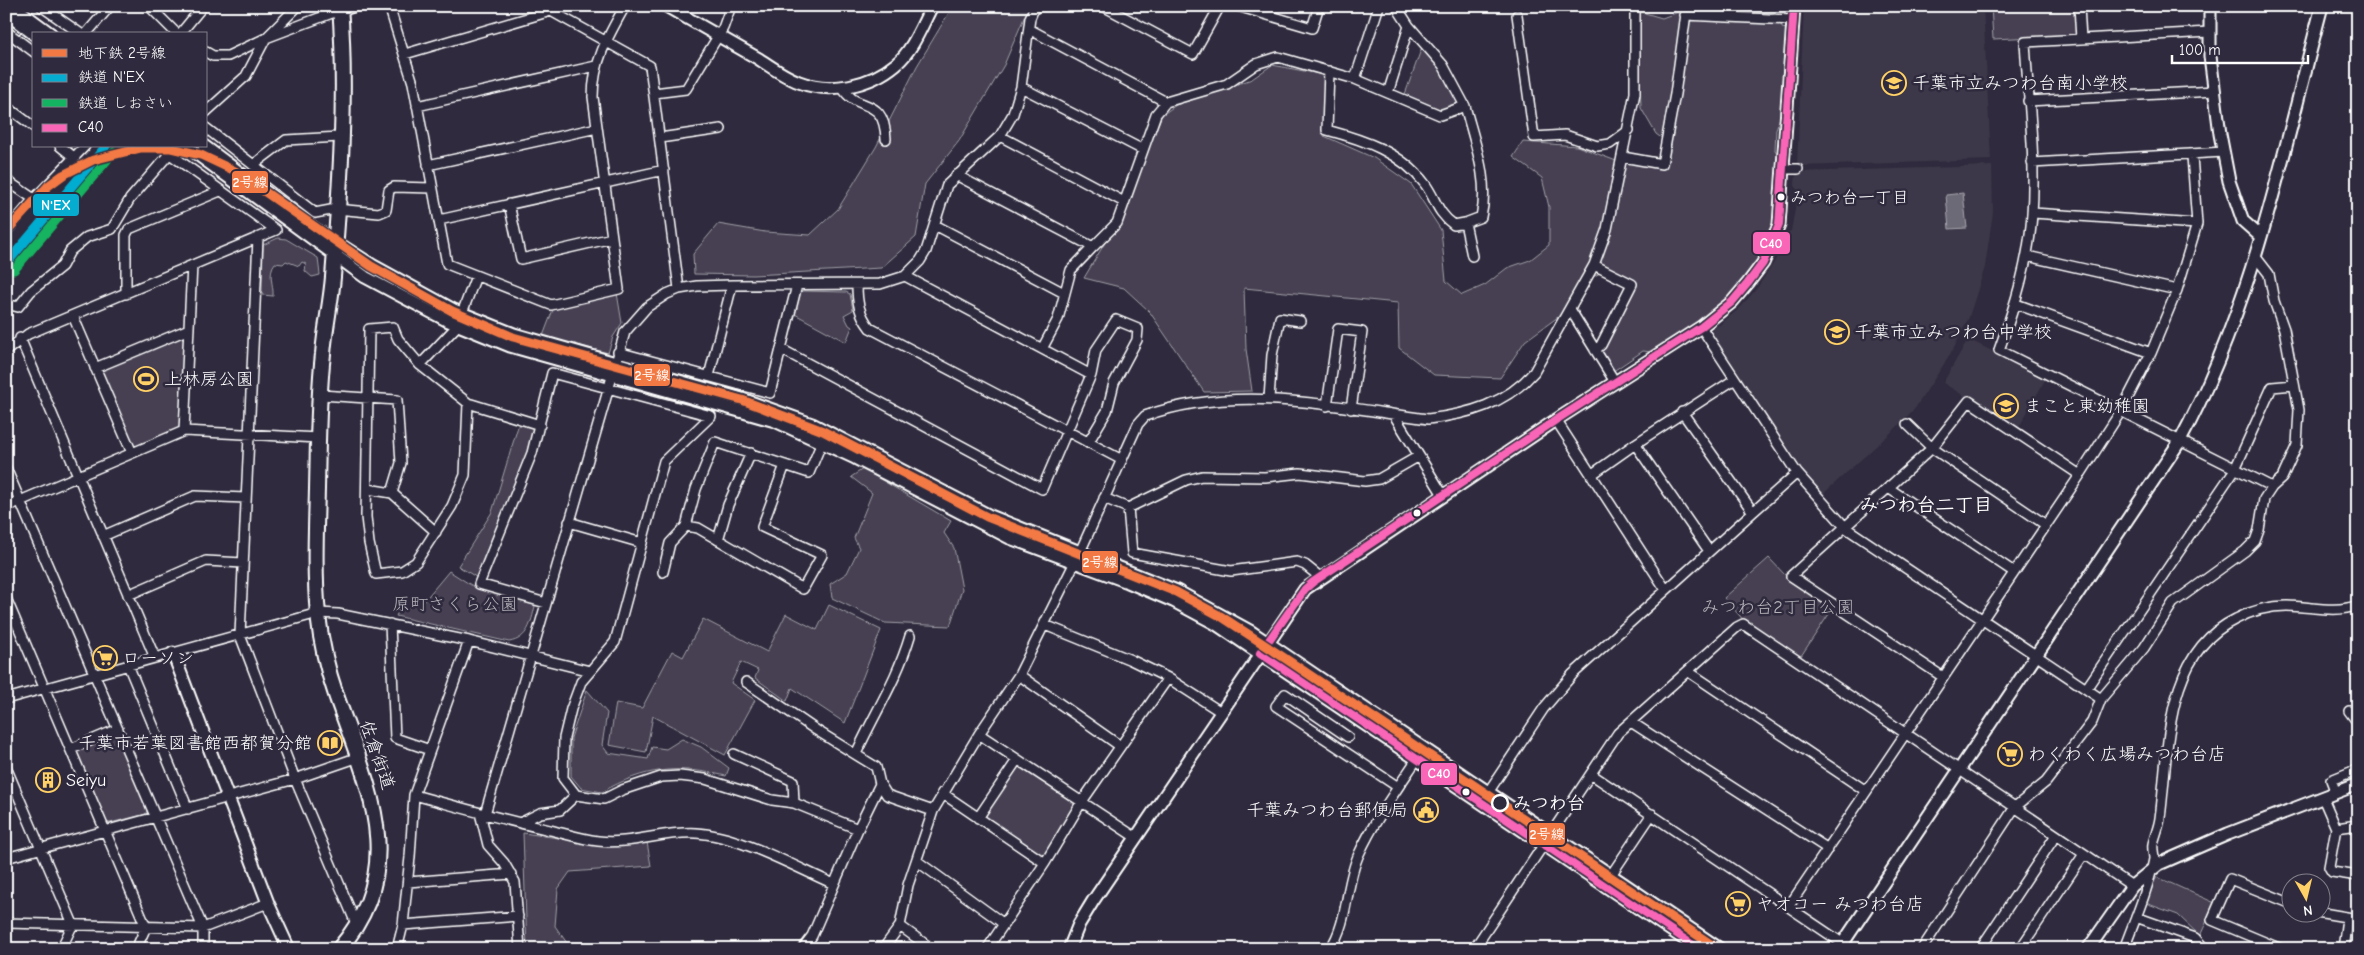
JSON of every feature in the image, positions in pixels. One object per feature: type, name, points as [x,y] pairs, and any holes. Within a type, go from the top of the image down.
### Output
[{"type":"main road","name":"佐倉街道","points":[[339,949],[357,926],[365,910],[376,864],[378,832],[374,805],[359,757],[335,693],[323,652],[315,567],[322,356],[334,247],[344,8]]},
{"type":"street","points":[[13,6],[48,32]]},
{"type":"street","points":[[41,6],[78,32]]},
{"type":"street","points":[[88,32],[110,6]]},
{"type":"street","points":[[149,6],[177,32]]},
{"type":"street","points":[[181,32],[204,6]]},
{"type":"street","points":[[208,110],[246,76],[266,38],[298,6]]},
{"type":"street","points":[[389,6],[404,54],[417,106],[447,264],[552,305],[619,289],[593,97],[596,66],[605,41],[625,6]]},
{"type":"street","points":[[666,6],[798,82],[825,87],[842,87],[862,83],[897,64],[907,52],[932,6]]},
{"type":"street","points":[[654,93],[686,89],[718,36],[731,6]]},
{"type":"street","points":[[520,949],[515,882],[488,845],[482,814],[625,332],[634,320],[658,299],[679,289],[697,286],[732,285],[880,284],[905,276],[920,261],[926,251],[948,184],[1000,136],[1015,108],[1021,87],[1029,30],[1035,6]]},
{"type":"street","points":[[1103,6],[1193,54],[1220,6]]},
{"type":"street","points":[[1237,6],[1312,28],[1319,6]]},
{"type":"street","points":[[1355,79],[1379,6]]},
{"type":"street","points":[[1329,71],[1328,130],[1367,140],[1396,156],[1425,184],[1442,217],[1454,224],[1464,223],[1480,217],[1485,200],[1479,160],[1466,106],[1443,65],[1409,26],[1396,6]]},
{"type":"street","points":[[883,949],[900,926],[908,885],[933,810],[979,734],[1019,675],[1077,557],[1138,424],[1145,416],[1222,399],[1269,399],[1428,419],[1454,416],[1494,404],[1523,385],[1534,372],[1594,265],[1608,229],[1635,93],[1636,6]]},
{"type":"street","points":[[1725,17],[1726,6]]},
{"type":"street","points":[[1068,949],[1079,924],[1135,837],[1305,589],[1320,577],[1556,420],[1701,327],[1732,302],[1763,263],[1779,225],[1794,6]]},
{"type":"street","points":[[2079,6],[2081,39]]},
{"type":"street","points":[[2210,6],[2210,56],[2216,91],[2220,134],[2230,181],[2243,220],[2261,237]]},
{"type":"street","points":[[1592,774],[1789,906],[1844,947],[1959,771],[2180,441],[2202,400],[2232,329],[2261,237],[2322,6]]},
{"type":"street","points":[[208,53],[213,56],[228,56],[266,38],[344,8]]},
{"type":"street","points":[[1623,157],[1662,164],[1675,94],[1686,10],[1725,17],[1793,20]]},
{"type":"street","points":[[404,54],[551,11],[650,66],[679,289]]},
{"type":"street","points":[[6,13],[32,32]]},
{"type":"street","points":[[1517,15],[1534,137],[1566,136],[1597,146],[1610,144],[1629,130]]},
{"type":"street","points":[[1388,93],[1409,26]]},
{"type":"street","points":[[1029,30],[1166,102]]},
{"type":"street","points":[[6,31],[32,50]]},
{"type":"street","points":[[2210,32],[2025,42],[2033,213],[2027,256],[2016,304],[1999,350],[2272,487]]},
{"type":"street","points":[[1042,349],[1058,320],[1071,270],[1117,223],[1156,114],[1166,102],[1227,84],[1256,64],[1278,57],[1355,79],[1440,115],[1466,106]]},
{"type":"street","points":[[417,106],[596,66]]},
{"type":"street","points":[[842,87],[846,95],[877,110],[885,124],[886,139]]},
{"type":"street","points":[[1021,87],[1143,150]]},
{"type":"street","points":[[2028,101],[2216,91]]},
{"type":"street","points":[[6,106],[32,125]]},
{"type":"street","points":[[428,165],[597,128]]},
{"type":"street","points":[[660,138],[721,129]]},
{"type":"street","points":[[208,130],[315,213],[336,209],[379,213],[386,210],[389,190],[394,187],[432,188]]},
{"type":"street","points":[[1000,136],[1124,202]]},
{"type":"street","points":[[253,165],[286,140],[340,137]]},
{"type":"street","points":[[62,148],[75,158]]},
{"type":"street","points":[[6,232],[34,199],[83,148]]},
{"type":"street","points":[[189,148],[334,247],[462,313],[514,334],[613,369],[775,421],[822,442],[1010,538],[1077,557],[1177,590],[1223,615],[1267,643],[1489,791],[1548,839],[1699,949]]},
{"type":"street","points":[[206,148],[312,233]]},
{"type":"street","points":[[6,304],[18,307],[31,291],[62,266],[70,251],[87,237],[112,229],[130,199],[173,150],[220,190],[276,230],[20,338],[6,351]]},
{"type":"street","points":[[2032,163],[2192,156],[2224,152]]},
{"type":"street","points":[[1789,906],[2080,475],[2121,411],[2151,353],[2177,290],[2197,224],[2192,156]]},
{"type":"street","points":[[1784,169],[1798,169]]},
{"type":"street","points":[[438,220],[664,170]]},
{"type":"street","points":[[956,175],[1093,246]]},
{"type":"street","points":[[6,180],[34,199]]},
{"type":"street","points":[[126,294],[126,235],[129,229],[220,190]]},
{"type":"street","points":[[509,204],[521,259],[612,238]]},
{"type":"street","points":[[2033,213],[2197,224]]},
{"type":"street","points":[[1464,223],[1472,256]]},
{"type":"street","points":[[935,226],[1064,294]]},
{"type":"street","points":[[258,238],[240,635],[295,779],[357,926]]},
{"type":"street","points":[[334,247],[365,277],[412,303],[458,325],[510,346],[742,399],[812,424],[988,515],[1173,601],[1216,624],[1418,759],[1611,876],[1720,949]]},
{"type":"street","points":[[2027,256],[2177,290]]},
{"type":"street","points":[[1922,949],[2015,808],[2046,782],[2092,722],[2101,699],[2144,648],[2173,604],[2245,551],[2255,541],[2264,499],[2272,487],[2282,478],[2297,445],[2299,410],[2284,329],[2274,301],[2269,274],[2255,256]]},
{"type":"street","points":[[1594,265],[1632,284],[1601,345],[1595,350]]},
{"type":"street","points":[[184,431],[192,266]]},
{"type":"street","points":[[462,313],[476,276]]},
{"type":"street","points":[[905,276],[1091,375]]},
{"type":"street","points":[[709,376],[732,285]]},
{"type":"street","points":[[618,352],[770,393],[796,285]]},
{"type":"street","points":[[857,285],[858,308],[870,328],[1122,460]]},
{"type":"street","points":[[2016,304],[2151,353]]},
{"type":"street","points":[[1570,308],[1615,382]]},
{"type":"street","points":[[73,316],[132,453]]},
{"type":"street","points":[[1269,399],[1272,355],[1280,318],[1300,320]]},
{"type":"street","points":[[781,349],[1042,489],[1091,375],[1096,350],[1116,320],[1138,329],[1137,340],[1114,383],[1107,411],[1088,443]]},
{"type":"street","points":[[420,365],[458,325]]},
{"type":"street","points":[[468,403],[463,483],[436,532],[416,562],[402,571],[376,574],[369,543],[366,517],[368,489],[369,329],[393,327],[398,339],[420,365],[468,403],[540,426]]},
{"type":"street","points":[[1701,327],[1797,473],[1846,528],[2101,699]]},
{"type":"street","points":[[1327,406],[1338,329],[1362,332],[1351,409]]},
{"type":"street","points":[[96,368],[190,330]]},
{"type":"street","points":[[20,338],[155,658]]},
{"type":"street","points":[[546,603],[479,584],[532,453],[552,373],[712,416],[664,461],[615,642],[581,682],[571,709],[564,738],[563,778],[576,795],[604,799],[642,782],[661,777],[680,776],[705,779],[772,800],[794,803],[858,829]]},
{"type":"street","points":[[1591,475],[1682,412],[1735,379]]},
{"type":"street","points":[[2086,689],[2235,468],[2272,386],[2294,385]]},
{"type":"street","points":[[321,395],[369,396],[397,400],[400,463],[392,493]]},
{"type":"street","points":[[1943,678],[1790,576],[1890,489],[1932,448],[1970,401],[2080,475]]},
{"type":"street","points":[[1682,412],[1753,512]]},
{"type":"street","points":[[1394,415],[1444,495]]},
{"type":"street","points":[[1556,420],[1666,590]]},
{"type":"street","points":[[1907,424],[1932,448],[2046,524]]},
{"type":"street","points":[[6,507],[184,431],[318,438]]},
{"type":"street","points":[[663,572],[670,543],[686,526],[696,489],[715,442],[809,473],[822,442]]},
{"type":"street","points":[[1635,444],[1709,551]]},
{"type":"street","points":[[718,540],[728,504],[751,454]]},
{"type":"street","points":[[1104,498],[1128,508],[1186,480],[1202,476],[1265,477],[1300,473],[1379,480],[1420,456]]},
{"type":"street","points":[[686,526],[698,528],[803,589],[822,555],[762,528],[785,465]]},
{"type":"street","points":[[6,468],[203,928],[203,949]]},
{"type":"street","points":[[1489,791],[1557,691],[1573,674],[1797,473]]},
{"type":"street","points":[[368,489],[392,493],[436,532]]},
{"type":"street","points":[[1890,489],[2014,572]]},
{"type":"street","points":[[103,536],[195,496],[246,498]]},
{"type":"street","points":[[1128,508],[1132,554],[1231,571],[1297,562],[1305,564],[1320,577]]},
{"type":"street","points":[[569,522],[642,543]]},
{"type":"street","points":[[128,595],[206,561],[243,563]]},
{"type":"street","points":[[6,598],[146,927],[136,949]]},
{"type":"street","points":[[2124,949],[2146,888],[2154,858],[2153,844],[2160,820],[2174,702],[2190,666],[2206,641],[2219,628],[2235,619],[2268,608],[2292,606],[2333,610],[2358,604]]},
{"type":"street","points":[[6,699],[318,613],[338,614],[390,624],[530,655],[590,671]]},
{"type":"street","points":[[390,624],[395,738],[430,750]]},
{"type":"street","points":[[1045,624],[1131,660],[1168,678],[1221,712]]},
{"type":"street","points":[[1474,949],[1618,734],[1737,627],[1743,624],[2132,886]]},
{"type":"street","points":[[856,754],[882,705],[910,636]]},
{"type":"street","points":[[397,949],[403,925],[408,882],[414,795],[469,641]]},
{"type":"street","points":[[173,653],[268,903],[290,949]]},
{"type":"street","points":[[128,665],[188,808]]},
{"type":"street","points":[[1689,672],[1866,791]]},
{"type":"street","points":[[1019,675],[1120,746]]},
{"type":"street","points":[[987,949],[1045,864],[1081,803],[1168,678]]},
{"type":"street","points":[[746,682],[816,730],[876,767],[880,784],[887,795],[933,810]]},
{"type":"street","points":[[1348,737],[1286,694],[1276,706],[1398,787]]},
{"type":"street","points":[[2349,711],[2358,723]]},
{"type":"street","points":[[1631,722],[1828,849]]},
{"type":"street","points":[[71,749],[118,730]]},
{"type":"street","points":[[979,734],[1135,837]]},
{"type":"street","points":[[734,754],[792,781],[794,803]]},
{"type":"street","points":[[6,858],[295,779],[359,757]]},
{"type":"street","points":[[1330,949],[1339,936],[1358,855],[1398,787],[1418,759]]},
{"type":"street","points":[[978,818],[1017,760]]},
{"type":"street","points":[[6,767],[73,924],[61,949]]},
{"type":"street","points":[[2336,793],[2331,780],[2358,769]]},
{"type":"street","points":[[802,949],[812,936],[858,829],[880,784]]},
{"type":"street","points":[[2088,949],[2132,886],[2149,871],[2170,858],[2358,784]]},
{"type":"street","points":[[942,794],[1045,864]]},
{"type":"street","points":[[414,795],[482,814],[596,840],[616,842],[665,833],[697,832],[716,836],[742,844],[834,884]]},
{"type":"street","points":[[520,823],[540,813],[560,810],[576,795]]},
{"type":"street","points":[[2323,798],[2336,828],[2329,866],[2332,872],[2358,876]]},
{"type":"street","points":[[1611,876],[1652,814]]},
{"type":"street","points":[[2336,828],[2358,825]]},
{"type":"street","points":[[1980,949],[2056,835]]},
{"type":"street","points":[[2020,949],[2084,854]]},
{"type":"street","points":[[917,861],[1004,924]]},
{"type":"street","points":[[408,882],[511,874]]},
{"type":"street","points":[[2281,949],[2270,947],[2212,920],[2230,878],[2282,900]]},
{"type":"street","points":[[6,922],[203,928],[268,903]]},
{"type":"street","points":[[2332,915],[2358,919]]},
{"type":"street","points":[[403,925],[518,916]]},
{"type":"street","points":[[2136,917],[2195,938],[2205,949]]},
{"type":"street","points":[[2343,949],[2347,918]]},
{"type":"street","points":[[900,926],[932,949]]},
{"type":"shaded area","name":"千葉市立みつわ台南小学校","points":[[1804,6],[1983,6],[1991,160],[1797,166]]},
{"type":"shaded area","name":"千葉市立みつわ台中学校","points":[[1992,166],[1993,212],[1985,267],[1969,317],[1953,350],[1916,407],[1896,428],[1823,494],[1798,465],[1713,336],[1713,328],[1721,324],[1741,307],[1757,288],[1775,261],[1786,233],[1791,231],[1798,192],[1795,185],[1796,172]]},
{"type":"shaded area","points":[[1963,193],[1967,228],[1949,229],[1946,195]]},
{"type":"shaded area","name":"まこと東幼稚園","points":[[1968,339],[2046,378],[2018,429],[1943,383]]},
{"type":"green space","points":[[953,6],[1029,6],[1004,65],[959,141],[925,184],[916,237],[881,268],[753,275],[694,274],[693,254],[718,224],[765,232],[810,235],[838,209],[876,147],[917,66]]},
{"type":"green space","points":[[1991,6],[2077,6],[2078,32],[2076,35],[1993,39]]},
{"type":"green space","points":[[1638,11],[1662,18],[1681,11],[1685,25],[1687,16],[1782,21],[1782,28],[1787,29],[1781,115],[1776,129],[1775,150],[1782,161],[1776,219],[1756,267],[1718,310],[1651,352],[1643,351],[1612,372],[1599,351],[1635,282],[1609,268],[1593,277],[1558,317],[1525,341],[1500,378],[1434,375],[1399,348],[1398,303],[1244,288],[1246,349],[1252,391],[1204,392],[1149,311],[1124,288],[1084,278],[1119,219],[1162,115],[1176,105],[1252,79],[1272,65],[1325,75],[1324,136],[1374,158],[1411,184],[1441,230],[1446,281],[1462,295],[1485,285],[1507,268],[1530,260],[1549,245],[1549,207],[1542,178],[1513,157],[1523,142],[1577,146],[1624,164],[1625,159],[1663,167],[1667,142],[1656,134],[1641,108]]},
{"type":"green space","points":[[1422,47],[1443,67],[1460,101],[1458,104],[1439,110],[1404,97]]},
{"type":"green space","points":[[278,238],[286,239],[318,258],[320,275],[312,277],[305,271],[306,264],[302,262],[299,266],[286,261],[283,264],[275,263],[271,271],[273,296],[262,295],[263,245]]},
{"type":"green space","points":[[802,291],[846,292],[850,294],[853,310],[844,315],[852,327],[846,342],[793,313],[799,293]]},
{"type":"green space","points":[[617,293],[622,323],[613,337],[608,353],[543,336],[554,307]]},
{"type":"green space","name":"上林房公園","points":[[184,334],[180,429],[134,447],[100,369]]},
{"type":"green space","points":[[519,423],[535,428],[528,450],[476,577],[458,566],[492,512]]},
{"type":"green space","points":[[863,469],[951,521],[944,533],[954,548],[962,589],[950,626],[885,623],[832,598],[830,584],[847,573],[859,548],[854,538],[872,493],[851,477]]},
{"type":"green space","name":"みつわ台2丁目公園","points":[[1769,558],[1786,576],[1830,606],[1831,611],[1801,656],[1797,657],[1746,623],[1724,598]]},
{"type":"green space","name":"原町さくら公園","points":[[449,571],[471,585],[532,603],[535,606],[534,612],[525,634],[521,638],[509,642],[396,616],[398,612],[424,601]]},
{"type":"green space","points":[[829,605],[881,630],[845,723],[792,688],[787,701],[755,678],[758,670],[741,662],[731,683],[755,700],[725,755],[653,716],[646,752],[609,745],[616,703],[642,708],[672,651],[683,657],[703,619],[767,652],[786,614],[817,630]]},
{"type":"green space","points":[[587,690],[607,713],[602,745],[608,753],[648,759],[652,747],[666,749],[682,739],[701,747],[729,768],[726,776],[692,770],[662,771],[633,777],[602,792],[581,788],[571,776],[571,738]]},
{"type":"green space","points":[[112,734],[116,735],[147,809],[146,814],[110,823],[106,822],[77,752],[79,748]]},
{"type":"green space","points":[[1020,765],[1077,802],[1048,854],[1040,855],[984,817],[984,812],[1015,766]]},
{"type":"green space","points":[[523,833],[615,846],[647,842],[651,866],[570,872],[558,889],[555,926],[567,943],[578,949],[527,949]]},
{"type":"green space","points":[[2157,877],[2215,903],[2200,936],[2178,915],[2143,902]]},
{"type":"metro line","name":"2号線","points":[[6,232],[48,186],[63,175],[93,160],[141,148],[171,148],[201,155],[235,171],[371,266],[452,311],[513,337],[742,400],[823,431],[987,517],[1176,592],[1222,617],[1283,657],[1718,949]]},
{"type":"rail line","name":"N'EX","points":[[6,264],[104,148]]},
{"type":"rail line","name":"しおさい","points":[[14,270],[114,152]]},
{"type":"transit line","name":"C40","points":[[1699,949],[1260,653],[1305,589],[1313,582],[1556,420],[1701,327],[1732,302],[1748,283],[1763,263],[1779,225],[1794,6]]},
{"type":"place","name":"千葉市立みつわ台南小学校","points":[[1894,83]]},
{"type":"place","name":"みつわ台一丁目","points":[[1781,197]]},
{"type":"place","name":"千葉市立みつわ台中学校","points":[[1837,332]]},
{"type":"place","name":"上林房公園","points":[[146,379]]},
{"type":"place","name":"まこと東幼稚園","points":[[2006,406]]},
{"type":"place","name":"ローソン","points":[[105,658]]},
{"type":"place","name":"千葉市若葉図書館西都賀分館","points":[[330,743]]},
{"type":"place","name":"わくわく広場みつわ台店","points":[[2010,754]]},
{"type":"place","name":"Seiyu","points":[[48,780]]},
{"type":"place","name":"みつわ台","points":[[1500,803]]},
{"type":"place","name":"千葉みつわ台郵便局","points":[[1426,810]]},
{"type":"place","name":"ヤオコー みつわ台店","points":[[1738,904]]},
{"type":"district","name":"みつわ台二丁目","points":[[1926,505]]}]
